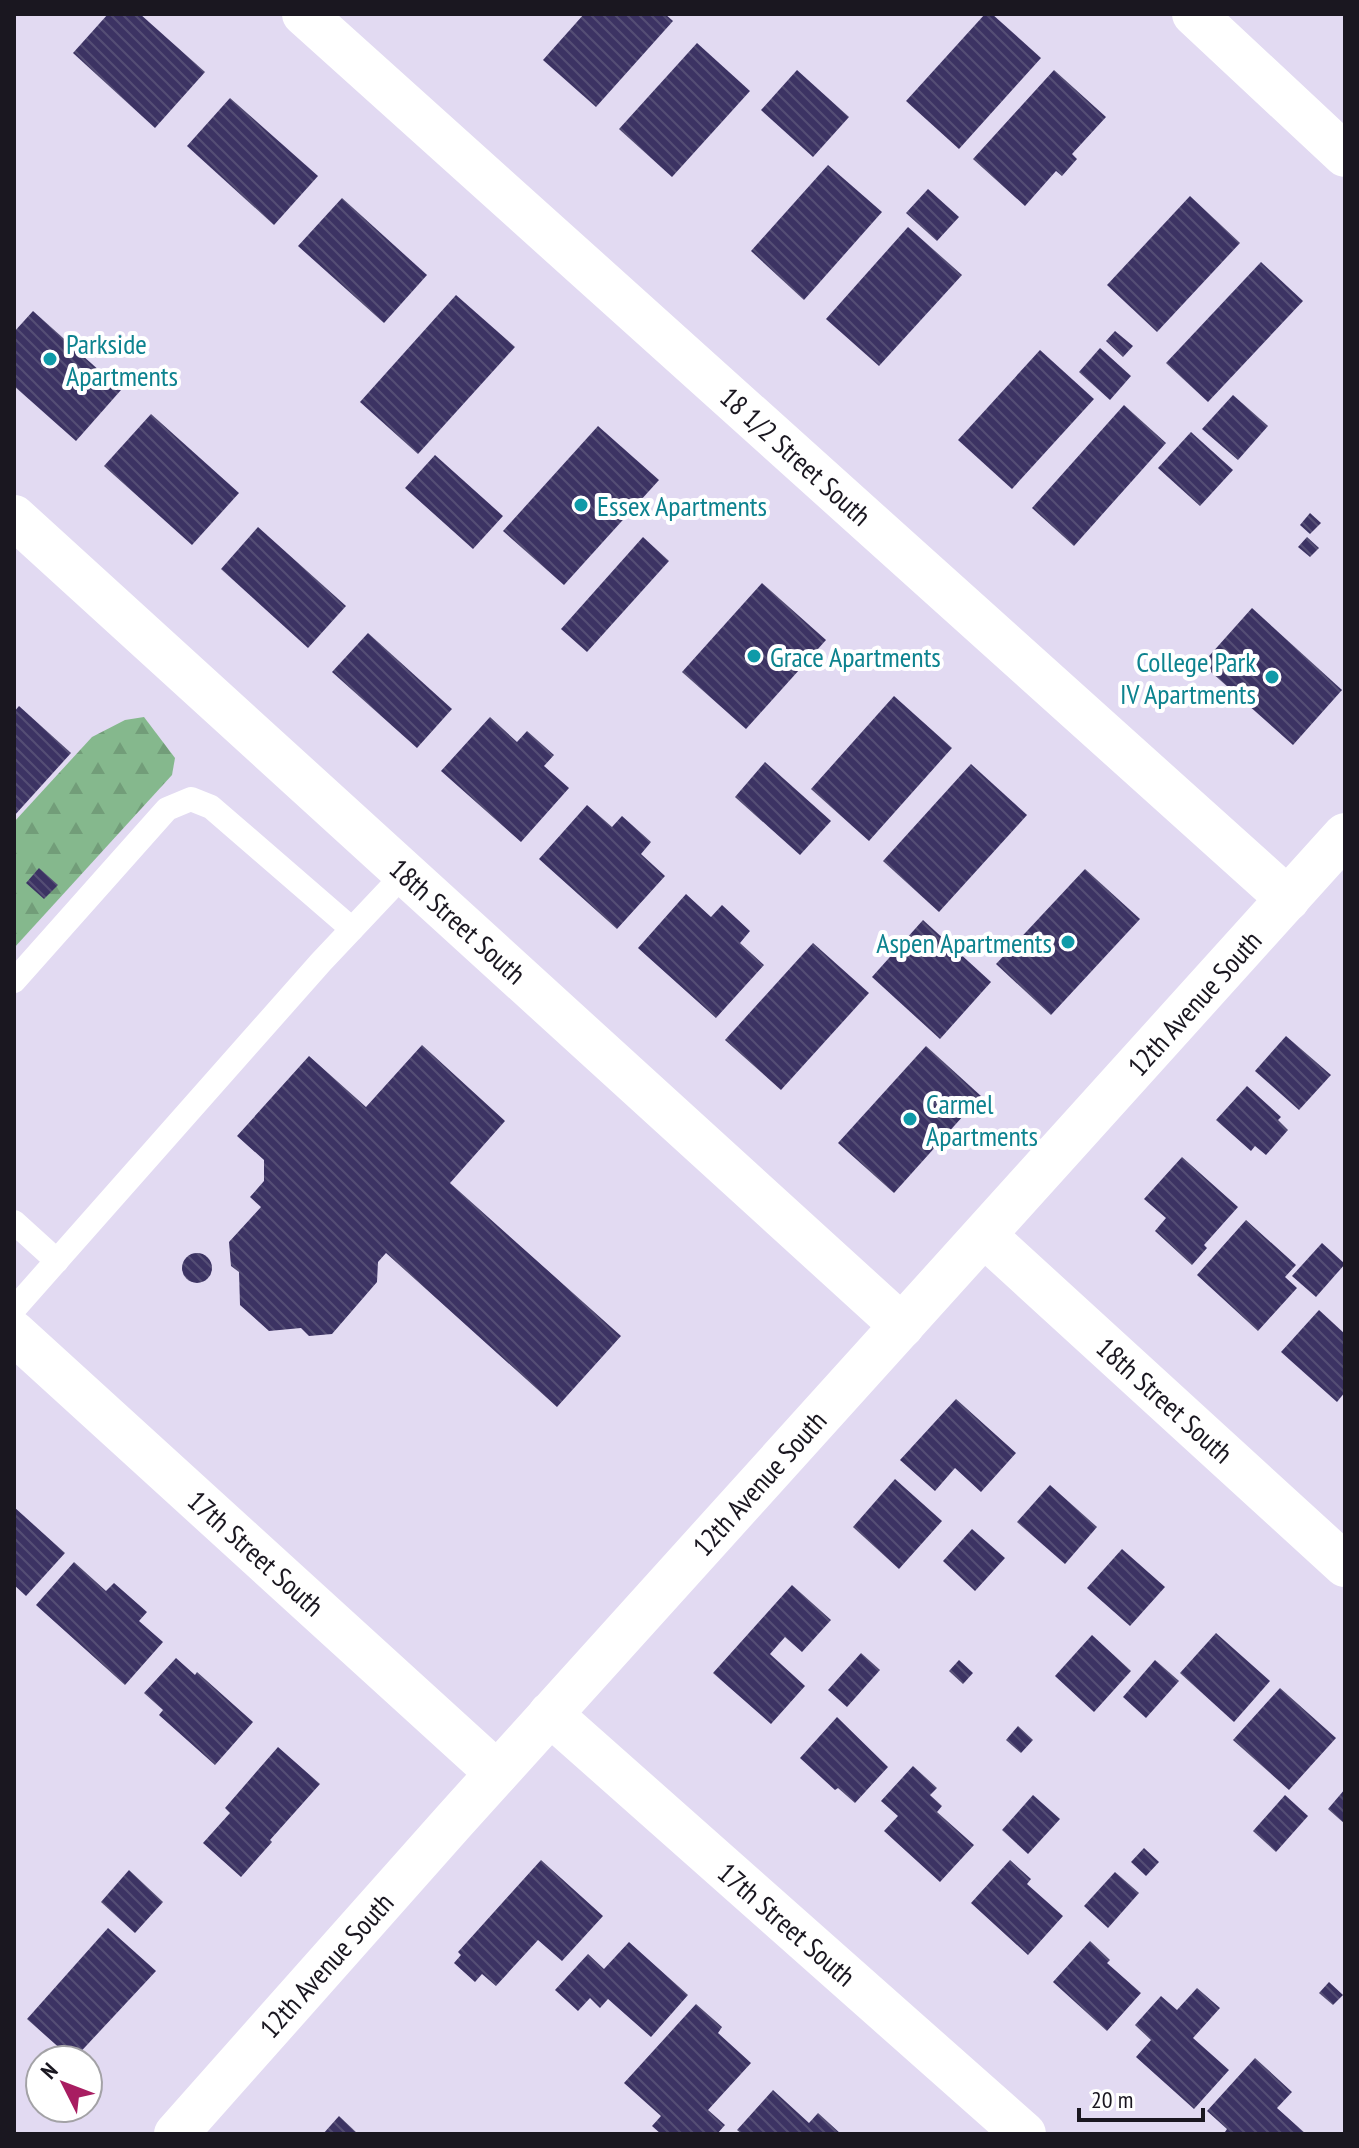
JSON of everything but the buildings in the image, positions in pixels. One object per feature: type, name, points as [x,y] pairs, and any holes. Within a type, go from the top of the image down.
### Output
[{"type":"street","name":"18 1/2 Street South","points":[[304,14],[1288,899]]},
{"type":"street","points":[[1194,14],[1345,155]]},
{"type":"street","name":"18th Street South","points":[[14,517],[902,1326]]},
{"type":"street","name":"12th Avenue South","points":[[176,2134],[550,1714],[1345,835]]},
{"type":"street","name":"18th Street South","points":[[985,1236],[1345,1565]]},
{"type":"street","name":"17th Street South","points":[[14,1333],[497,1773]]},
{"type":"street","name":"17th Street South","points":[[550,1714],[1024,2134]]},
{"type":"lane","points":[[14,981],[167,809],[191,799],[211,807],[352,929]]},
{"type":"lane","points":[[14,1309],[405,873]]},
{"type":"lane","points":[[14,1222],[57,1261]]},
{"type":"green space","points":[[144,717],[175,758],[172,775],[14,948],[14,822],[92,737],[125,720]]},
{"type":"place","name":"Parkside Apartments","points":[[50,359]]},
{"type":"place","name":"Essex Apartments","points":[[581,505]]},
{"type":"place","name":"Grace Apartments","points":[[754,656]]},
{"type":"place","name":"College Park IV Apartments","points":[[1272,677]]},
{"type":"place","name":"Aspen Apartments","points":[[1068,942]]},
{"type":"place","name":"Carmel Apartments","points":[[910,1119]]}]
